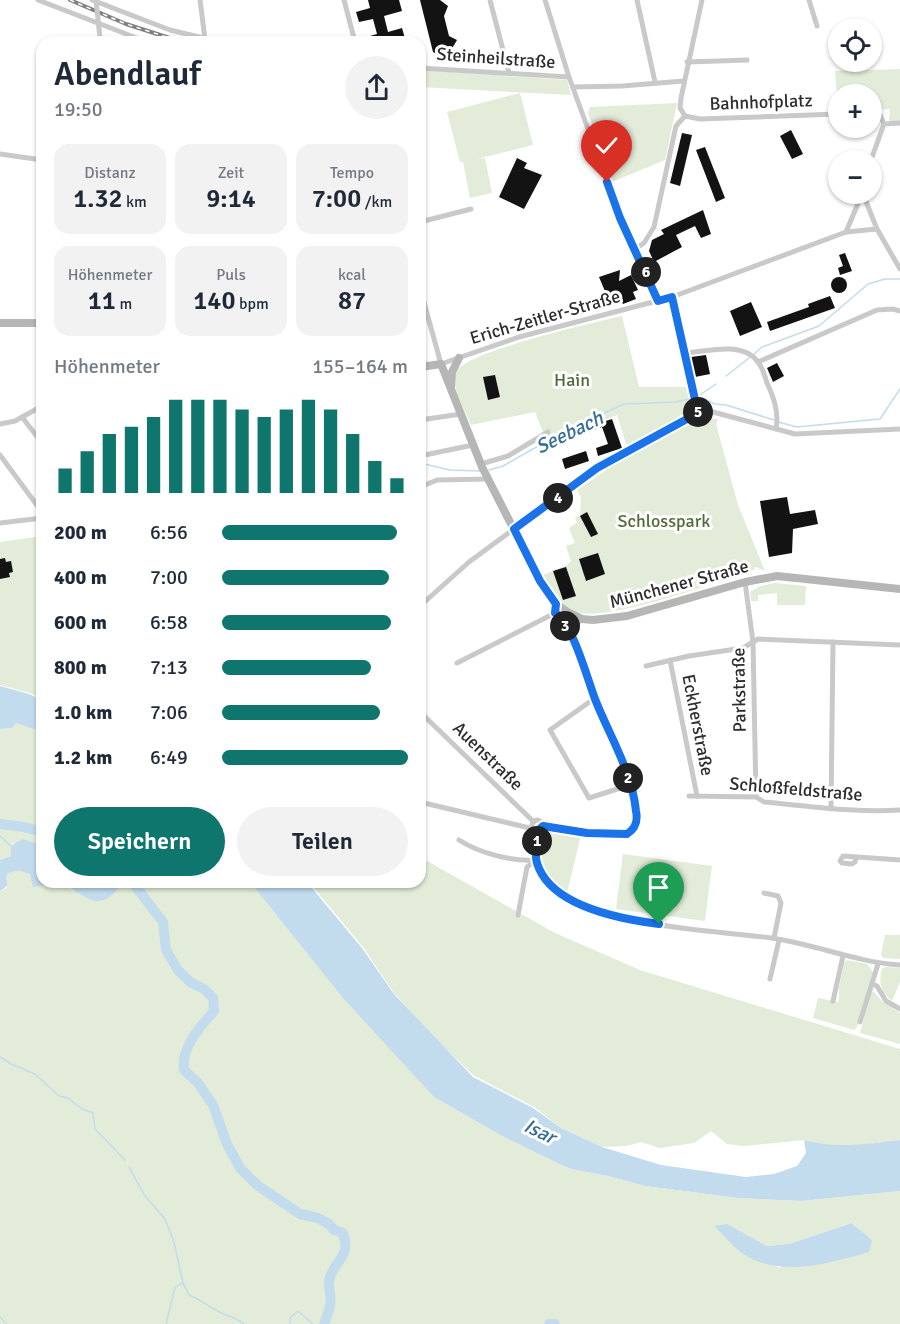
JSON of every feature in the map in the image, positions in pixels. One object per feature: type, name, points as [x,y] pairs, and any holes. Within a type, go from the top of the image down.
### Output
[{"type":"main road","points":[[0,323],[36,323]]},
{"type":"main road","points":[[451,389],[452,372],[459,358]]},
{"type":"main road","points":[[426,366],[441,363],[484,471],[556,608],[582,619]]},
{"type":"main road","name":"Münchener Straße","points":[[582,619],[599,620],[640,614],[745,582],[788,576],[900,589]]},
{"type":"street","points":[[38,0],[131,36]]},
{"type":"street","points":[[94,0],[160,26],[195,36]]},
{"type":"street","points":[[94,0],[100,36]]},
{"type":"street","points":[[200,0],[205,36]]},
{"type":"street","points":[[344,0],[353,36]]},
{"type":"street","points":[[490,0],[509,73]]},
{"type":"street","points":[[545,0],[569,77],[617,210],[658,301]]},
{"type":"street","points":[[637,0],[655,82]]},
{"type":"street","points":[[635,249],[644,243],[654,227],[676,126],[686,116],[680,104],[687,62],[702,0]]},
{"type":"street","points":[[809,0],[817,26]]},
{"type":"street","points":[[687,62],[747,60]]},
{"type":"street","name":"Steinheilstraße","points":[[426,68],[569,77]]},
{"type":"street","name":"Steinheilstraße","points":[[573,87],[684,81]]},
{"type":"street","name":"Bahnhofplatz","points":[[686,116],[700,119],[828,114]]},
{"type":"street","points":[[875,150],[884,124],[882,120]]},
{"type":"street","points":[[884,124],[900,123]]},
{"type":"street","points":[[0,154],[36,159]]},
{"type":"street","points":[[846,232],[858,204]]},
{"type":"street","points":[[866,204],[877,230],[900,269]]},
{"type":"street","points":[[426,220],[471,209]]},
{"type":"street","name":"Erich-Zeitler-Straße","points":[[441,363],[519,337],[672,297],[846,232],[877,230]]},
{"type":"street","points":[[894,258],[900,253]]},
{"type":"street","points":[[672,297],[698,410]]},
{"type":"street","points":[[426,309],[441,363]]},
{"type":"street","points":[[758,362],[878,310],[893,309],[900,312]]},
{"type":"street","points":[[686,353],[740,350],[751,356],[758,362],[772,393],[777,425]]},
{"type":"street","points":[[0,424],[22,417],[36,409]]},
{"type":"street","points":[[426,601],[469,562],[597,468],[698,410],[777,425],[795,434],[900,429]]},
{"type":"street","points":[[426,419],[461,414]]},
{"type":"street","points":[[22,417],[36,434]]},
{"type":"street","points":[[426,485],[437,480],[484,471],[548,432]]},
{"type":"street","points":[[426,455],[473,445]]},
{"type":"street","points":[[0,455],[36,504]]},
{"type":"street","points":[[0,523],[36,519]]},
{"type":"street","name":"Parkstraße","points":[[745,582],[753,642],[756,797]]},
{"type":"street","points":[[426,803],[536,830],[543,826],[587,833],[627,834],[633,831],[637,817],[630,785],[586,670],[556,608],[457,663]]},
{"type":"street","points":[[568,631],[582,619]]},
{"type":"street","points":[[646,666],[743,648],[758,639],[900,645]]},
{"type":"street","points":[[831,809],[833,642]]},
{"type":"street","name":"Eckherstraße","points":[[670,660],[697,796]]},
{"type":"street","points":[[595,698],[550,730],[589,798],[630,785]]},
{"type":"street","name":"Auenstraße","points":[[426,718],[534,822]]},
{"type":"street","name":"Schloßfeldstraße","points":[[689,796],[756,797],[765,802],[831,809],[900,810]]},
{"type":"street","points":[[543,826],[540,821],[534,822],[536,860],[542,875],[560,893],[598,911],[646,923],[777,939],[878,964],[900,965]]},
{"type":"street","points":[[459,840],[470,847],[523,861],[536,860]]},
{"type":"street","points":[[856,857],[900,860]]},
{"type":"street","points":[[518,915],[527,867],[536,860]]},
{"type":"street","points":[[764,893],[778,896],[781,903],[770,979]]},
{"type":"street","points":[[833,1001],[843,956]]},
{"type":"street","points":[[860,1022],[878,964]]},
{"type":"street","points":[[872,984],[877,986],[886,1001],[900,1009]]},
{"type":"green space","points":[[900,69],[900,122],[889,122],[890,109],[882,109],[882,84],[836,84],[835,72],[882,72],[882,70]]},
{"type":"green space","points":[[426,70],[567,80],[571,95],[426,87]]},
{"type":"green space","points":[[520,93],[533,145],[477,159],[485,158],[492,193],[470,198],[463,162],[460,162],[447,112]]},
{"type":"green space","points":[[677,103],[665,160],[612,182],[588,113],[590,107]]},
{"type":"green space","name":"Hain","points":[[622,316],[639,387],[690,387],[694,408],[627,447],[617,415],[548,444],[535,412],[471,425],[455,385],[456,372],[464,364],[505,347]]},
{"type":"green space","name":"Schlosspark","points":[[692,417],[693,420],[697,418],[698,420],[718,419],[716,424],[738,505],[765,571],[755,567],[754,570],[690,591],[612,611],[591,614],[575,612],[564,607],[555,598],[541,576],[571,561],[566,546],[575,543],[569,528],[577,523],[575,518],[580,515],[581,498],[577,490],[621,460],[685,424]]},
{"type":"green space","points":[[36,537],[36,696],[0,685],[0,542]]},
{"type":"green space","points":[[775,583],[806,586],[805,605],[777,605],[777,593],[758,595],[758,601],[751,601],[750,592],[760,586]]},
{"type":"green space","points":[[16,723],[36,730],[36,843],[23,839],[13,843],[11,856],[0,860],[0,729],[12,728]]},
{"type":"green space","points":[[550,831],[581,835],[567,893],[550,879],[543,865],[541,852],[543,840]]},
{"type":"green space","points":[[623,854],[712,866],[705,921],[616,909]]},
{"type":"green space","points":[[426,860],[555,933],[640,970],[900,1049],[900,1140],[862,1145],[827,1146],[804,1140],[744,1146],[727,1144],[711,1131],[694,1143],[660,1148],[641,1142],[627,1146],[602,1147],[561,1128],[534,1107],[473,1075],[394,993],[363,947],[314,888],[426,888]]},
{"type":"green space","points":[[14,870],[23,870],[36,881],[36,888],[68,888],[74,891],[114,892],[116,888],[255,888],[315,962],[434,1097],[502,1136],[571,1169],[645,1186],[738,1198],[802,1201],[900,1191],[900,1324],[0,1324],[0,891],[7,888],[7,874]],"holes":[[[850,1223],[779,1268],[727,1224],[767,1246],[789,1244]]]},
{"type":"green space","points":[[885,935],[900,935],[900,959],[883,958],[881,955]]},
{"type":"green space","points":[[847,960],[867,964],[873,972],[857,1027],[854,1030],[813,1018],[818,998],[839,1002],[839,988],[844,963]]},
{"type":"green space","points":[[885,967],[900,968],[900,982],[892,1001],[883,991],[880,979],[882,969]]},
{"type":"green space","points":[[873,991],[883,1002],[900,1013],[900,1044],[860,1033]]},
{"type":"water","points":[[0,686],[36,697],[36,730],[16,723],[12,728],[0,729]]},
{"type":"water","points":[[23,839],[36,843],[36,887],[33,887],[30,875],[22,871],[13,871],[7,874],[7,886],[0,891],[0,860],[11,856],[11,849]]},
{"type":"water","points":[[70,888],[118,888],[113,894],[98,901],[83,896]]},
{"type":"water","name":"Isar","points":[[255,888],[312,888],[362,948],[394,994],[473,1077],[533,1108],[561,1128],[602,1147],[661,1165],[746,1177],[774,1174],[797,1166],[806,1153],[804,1140],[840,1145],[900,1140],[900,1191],[802,1201],[738,1198],[645,1186],[571,1169],[502,1136],[434,1097],[343,998]]},
{"type":"water","points":[[851,1223],[872,1240],[869,1252],[823,1264],[792,1267],[762,1263],[748,1257],[714,1226],[727,1224],[767,1246],[789,1244]]},
{"type":"building","points":[[368,0],[399,0],[402,11],[384,16],[388,32],[402,28],[404,36],[370,36],[377,34],[373,19],[359,22],[356,12],[370,8]]},
{"type":"building","points":[[420,0],[440,0],[448,6],[444,16],[449,36],[457,40],[446,59],[433,52]]},
{"type":"building","points":[[791,130],[803,154],[792,159],[780,136]]},
{"type":"building","points":[[682,133],[692,135],[680,186],[670,183]]},
{"type":"building","points":[[705,147],[725,198],[716,202],[696,150]]},
{"type":"building","points":[[517,158],[527,163],[524,168],[542,175],[524,209],[499,197]]},
{"type":"building","points":[[703,210],[711,234],[701,238],[695,226],[676,235],[682,247],[654,262],[649,251],[652,240],[664,234],[661,230]]},
{"type":"building","points":[[845,253],[852,271],[840,275],[838,268],[843,266],[839,255]]},
{"type":"building","points":[[620,270],[619,281],[631,275],[638,290],[633,292],[636,299],[623,304],[621,301],[618,303],[613,293],[607,296],[599,277]]},
{"type":"building","points":[[839,277],[845,279],[847,285],[845,291],[839,293],[833,291],[831,285],[833,279]]},
{"type":"building","points":[[830,296],[835,308],[770,331],[767,322],[809,307],[808,304]]},
{"type":"building","points":[[751,302],[762,327],[740,336],[730,311]]},
{"type":"building","points":[[706,355],[710,374],[695,377],[691,357]]},
{"type":"building","points":[[777,363],[784,376],[773,382],[767,368]]},
{"type":"building","points":[[495,375],[500,397],[488,400],[483,377]]},
{"type":"building","points":[[612,419],[622,448],[598,456],[596,448],[608,444],[602,427],[594,430],[593,425]]},
{"type":"building","points":[[586,451],[589,461],[565,469],[562,459]]},
{"type":"building","points":[[787,497],[790,514],[815,510],[818,524],[793,529],[792,553],[769,557],[760,501]]},
{"type":"building","points":[[587,512],[598,534],[591,537],[580,516]]},
{"type":"building","points":[[598,553],[605,574],[586,581],[579,559]]},
{"type":"building","points":[[5,558],[6,562],[11,561],[13,572],[9,573],[10,577],[0,579],[0,559]]},
{"type":"building","points":[[566,567],[576,596],[563,600],[553,571]]},
{"type":"waterway","name":"Seebach","points":[[753,355],[762,347],[819,326],[868,284],[885,279],[900,279]]},
{"type":"waterway","name":"Seebach","points":[[726,376],[749,358]]},
{"type":"waterway","name":"Seebach","points":[[697,397],[716,384]]},
{"type":"waterway","points":[[778,422],[797,427],[880,419],[900,389]]},
{"type":"waterway","points":[[699,397],[715,404],[726,405],[774,420]]},
{"type":"waterway","name":"Seebach","points":[[489,470],[503,466],[563,432],[624,404],[676,402],[693,398]]},
{"type":"waterway","name":"Seebach","points":[[426,464],[450,470],[481,471]]},
{"type":"waterway","points":[[0,824],[36,830]]},
{"type":"waterway","points":[[0,836],[11,846]]},
{"type":"waterway","points":[[137,888],[163,922],[166,950],[178,970],[190,982],[204,989],[213,998],[214,1011],[188,1045],[184,1070],[198,1083],[213,1105],[227,1144],[240,1168],[257,1185],[300,1214],[318,1218],[334,1230],[343,1233],[344,1254],[331,1274],[330,1303],[324,1324]]},
{"type":"waterway","points":[[0,1057],[35,1074],[59,1096],[68,1098],[82,1109],[93,1113],[95,1129],[125,1160]]},
{"type":"waterway","points":[[129,1167],[145,1196],[165,1219],[174,1242],[183,1283],[175,1287],[166,1324]]},
{"type":"waterway","points":[[183,1283],[189,1295],[244,1324]]},
{"type":"waterway","points":[[290,1324],[290,1318],[298,1311],[313,1324]]},
{"type":"waterway","points":[[0,1317],[7,1324]]},
{"type":"waterway","points":[[549,1324],[555,1324]]},
{"type":"railway","points":[[70,0],[126,24],[163,36]]},
{"type":"route","points":[[607,182],[620,218],[658,301],[672,297],[674,302],[698,413],[597,468],[514,529],[540,581],[556,604],[555,613],[561,617],[580,654],[630,785],[637,817],[633,831],[621,835],[587,833],[543,826],[537,831],[536,860],[548,883],[576,902],[598,911],[636,921],[659,924]]}]
